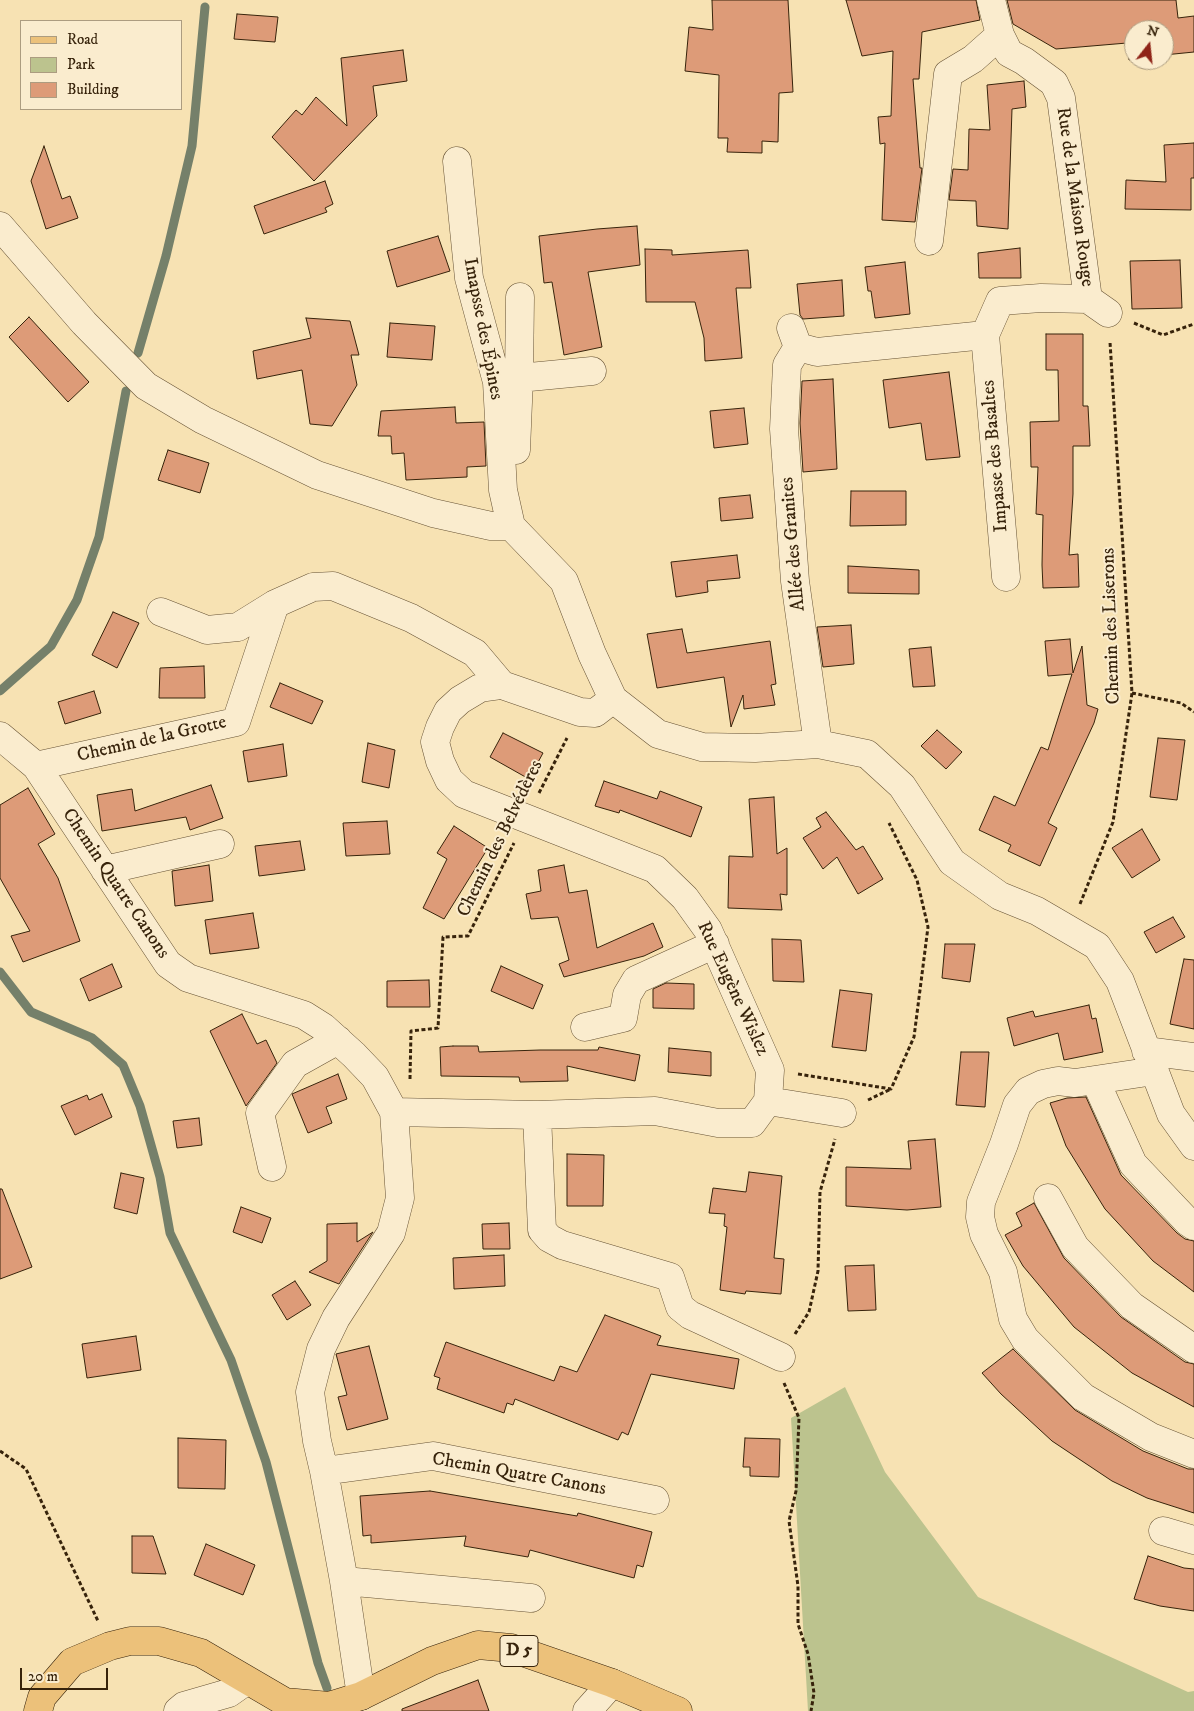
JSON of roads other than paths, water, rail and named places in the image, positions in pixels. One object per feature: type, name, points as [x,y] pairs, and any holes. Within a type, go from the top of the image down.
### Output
[{"type":"main road","name":"D 5","points":[[38,1711],[42,1696],[72,1662],[130,1640],[159,1641],[202,1653],[246,1681],[285,1702],[330,1706],[361,1696],[432,1661],[478,1645],[511,1648],[612,1683],[678,1711]]},
{"type":"street","name":"Rue de la Maison Rouge","points":[[985,335],[1000,301],[1041,298],[1098,306],[1061,98],[1054,84],[1024,61],[1010,53],[1000,35],[991,0]]},
{"type":"street","points":[[930,242],[948,74],[973,59],[1000,35]]},
{"type":"street","name":"Imapsse des Épines","points":[[456,161],[469,278],[497,382],[503,490],[512,526]]},
{"type":"street","points":[[0,226],[84,323],[146,386],[203,420],[317,474],[432,513],[491,526],[512,526]]},
{"type":"street","points":[[520,297],[519,378],[512,526],[564,581],[592,654],[613,698],[658,734],[702,747],[755,748],[818,744],[867,754],[902,786],[952,862],[1000,896],[1037,911],[1097,946],[1120,981],[1170,1114],[1194,1146]]},
{"type":"street","name":"Allée des Granites","points":[[818,744],[795,581],[784,429],[787,365],[794,337],[817,352],[985,335]]},
{"type":"street","name":"Impasse des Basaltes","points":[[985,335],[1006,578]]},
{"type":"street","points":[[519,378],[592,371]]},
{"type":"street","points":[[161,612],[207,630],[238,627],[275,604],[313,586],[333,586],[411,618],[476,653],[502,685]]},
{"type":"street","name":"Chemin de la Grotte","points":[[36,766],[236,722],[275,604]]},
{"type":"street","name":"Rue Eugène Wislez","points":[[613,698],[595,713],[580,712],[502,685],[480,688],[460,700],[448,711],[435,742],[440,761],[449,780],[464,794],[655,869],[685,898],[708,930],[715,944],[770,1070],[768,1101]]},
{"type":"street","name":"Chemin Quatre Canons","points":[[0,736],[36,766],[168,964],[188,978],[304,1014],[324,1027],[338,1040],[375,1077],[402,1112],[400,1198],[391,1233],[336,1318],[321,1349],[310,1392],[317,1441],[344,1582],[361,1696]]},
{"type":"street","points":[[105,870],[220,844]]},
{"type":"street","points":[[585,1027],[623,1018],[628,995],[636,980],[715,944]]},
{"type":"street","points":[[272,1167],[260,1113],[295,1064],[338,1040]]},
{"type":"street","points":[[1194,1058],[1150,1061],[1095,1080],[1075,1083],[1058,1081],[1043,1084],[1028,1091],[1017,1105],[981,1202],[980,1217],[984,1234],[1003,1272],[1014,1319],[1025,1339],[1083,1398],[1151,1436],[1194,1454]]},
{"type":"street","points":[[1095,1080],[1133,1164],[1194,1226]]},
{"type":"street","points":[[402,1112],[537,1115],[655,1111],[718,1123],[752,1122],[768,1101],[842,1112]]},
{"type":"street","points":[[537,1115],[542,1230],[549,1238],[562,1245],[670,1277],[680,1307],[690,1315],[781,1357]]},
{"type":"street","points":[[1048,1198],[1075,1247],[1132,1306],[1194,1349]]},
{"type":"street","name":"Chemin Quatre Canons","points":[[324,1470],[433,1456],[655,1500]]},
{"type":"street","points":[[1162,1531],[1194,1540]]},
{"type":"street","points":[[344,1582],[531,1598]]},
{"type":"street","points":[[178,1711],[184,1706],[229,1693],[246,1681]]},
{"type":"street","points":[[587,1711],[612,1683]]},
{"type":"waterway","points":[[138,353],[166,256],[192,146],[205,7]]},
{"type":"waterway","points":[[0,691],[51,646],[77,600],[99,537],[126,391]]},
{"type":"waterway","points":[[0,972],[31,1012],[92,1038],[123,1065],[140,1106],[160,1177],[170,1233],[231,1360],[266,1462],[318,1663],[327,1688]]}]
